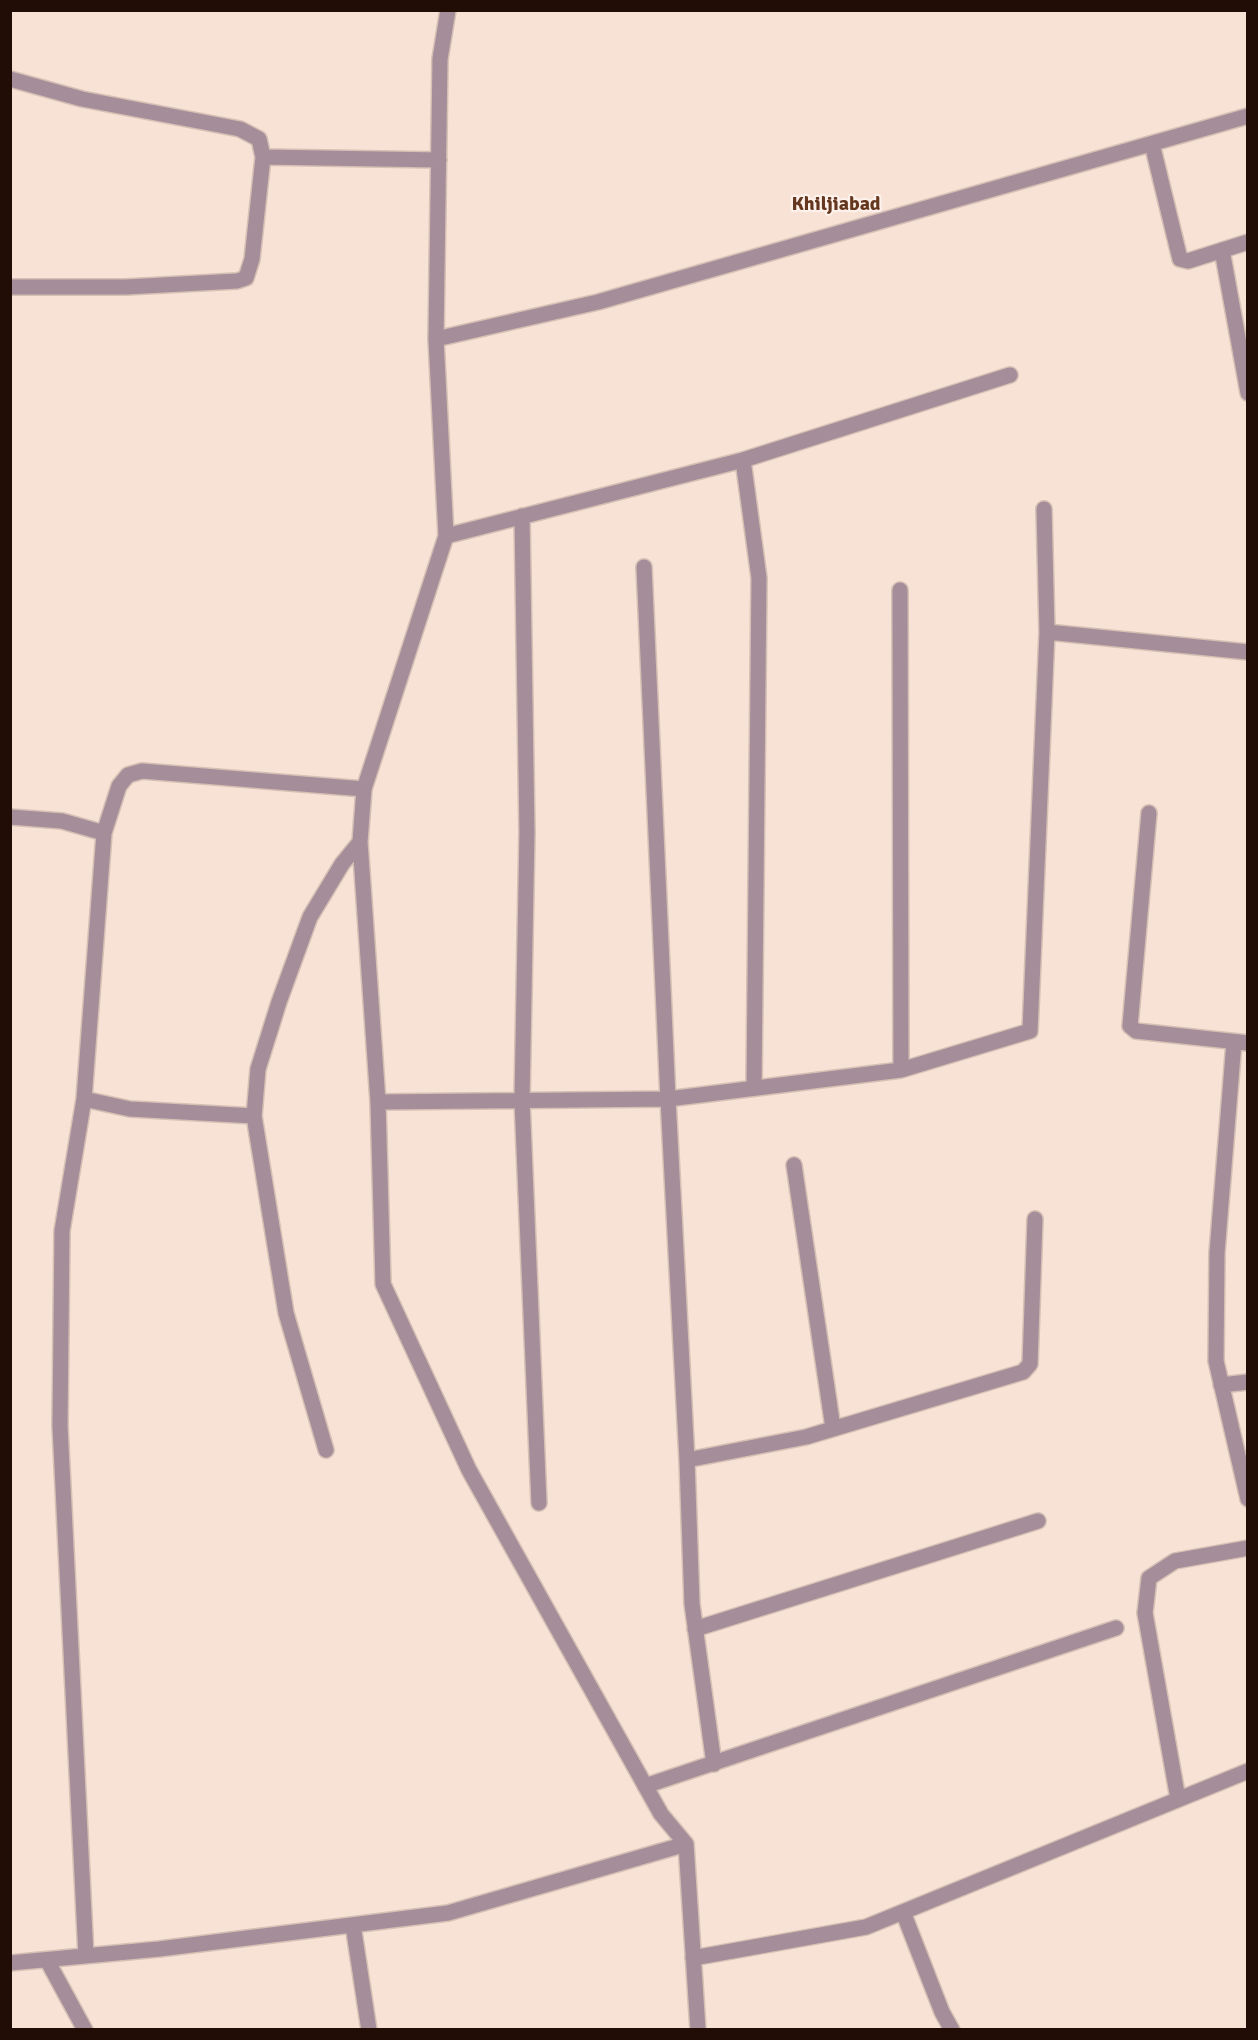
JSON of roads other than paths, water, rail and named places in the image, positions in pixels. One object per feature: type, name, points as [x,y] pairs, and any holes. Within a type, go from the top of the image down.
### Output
[{"type":"street","points":[[448,10],[440,59],[436,339],[446,536],[364,789],[360,842],[378,1102],[383,1284],[469,1470],[661,1814],[686,1844],[698,2030]]},
{"type":"street","points":[[10,79],[82,99],[240,129],[260,139],[263,157],[252,259],[246,278],[237,281],[126,287],[10,287]]},
{"type":"street","points":[[436,339],[598,302],[1248,116]]},
{"type":"street","points":[[1152,144],[1180,259],[1188,261],[1248,243]]},
{"type":"street","points":[[263,157],[439,160]]},
{"type":"street","points":[[1222,250],[1248,393]]},
{"type":"street","points":[[446,536],[744,460],[1010,375]]},
{"type":"street","points":[[744,460],[759,578],[754,1088]]},
{"type":"street","points":[[378,1102],[668,1098],[901,1070],[1030,1031],[1047,632],[1044,509]]},
{"type":"street","points":[[522,516],[527,832],[522,1100],[539,1503]]},
{"type":"street","points":[[644,567],[692,1604],[714,1764]]},
{"type":"street","points":[[900,590],[901,1070]]},
{"type":"street","points":[[1047,632],[1248,652]]},
{"type":"street","points":[[86,1956],[60,1426],[62,1231],[84,1099],[104,833],[119,786],[128,775],[142,771],[364,789]]},
{"type":"street","points":[[1149,813],[1130,1026],[1136,1031],[1241,1043],[1217,1253],[1216,1361],[1248,1499]]},
{"type":"street","points":[[10,817],[62,821],[104,833]]},
{"type":"street","points":[[326,1450],[286,1313],[254,1116],[258,1069],[279,1002],[310,917],[342,864],[360,842]]},
{"type":"street","points":[[84,1099],[130,1109],[254,1116]]},
{"type":"street","points":[[794,1166],[833,1428]]},
{"type":"street","points":[[687,1460],[806,1437],[1023,1372],[1030,1364],[1035,1220]]},
{"type":"street","points":[[1221,1385],[1248,1382]]},
{"type":"street","points":[[695,1629],[1038,1521]]},
{"type":"street","points":[[1178,1799],[1145,1613],[1149,1578],[1175,1562],[1248,1548]]},
{"type":"street","points":[[645,1786],[1116,1628]]},
{"type":"street","points":[[693,1958],[866,1927],[1248,1771]]},
{"type":"street","points":[[10,1963],[448,1913],[686,1844]]},
{"type":"street","points":[[903,1912],[942,2012],[952,2030]]},
{"type":"street","points":[[353,1925],[369,2030]]},
{"type":"street","points":[[47,1960],[85,2030]]},
{"type":"district","name":"Khiljiabad","points":[[836,205]]}]
